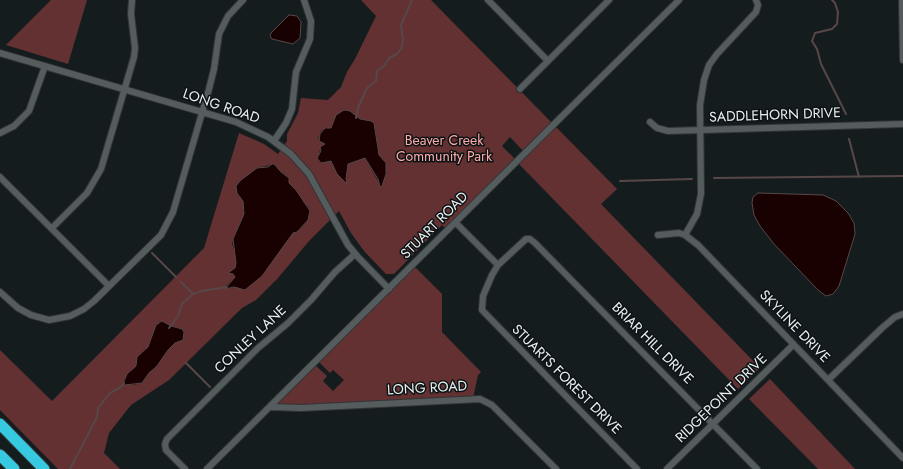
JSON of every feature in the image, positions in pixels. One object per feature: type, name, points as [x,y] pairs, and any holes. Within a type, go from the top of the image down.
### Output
[{"type":"highway","points":[[0,424],[44,469]]},
{"type":"highway","points":[[0,455],[14,469]]},
{"type":"street","points":[[52,228],[87,193],[98,178],[135,48],[131,19],[132,0]]},
{"type":"street","points":[[0,292],[18,308],[31,315],[50,320],[70,316],[84,309],[159,238],[167,226],[173,212],[213,75],[219,34],[228,16],[243,0]]},
{"type":"street","points":[[274,141],[286,123],[292,109],[296,72],[310,39],[311,21],[304,0]]},
{"type":"street","points":[[488,0],[548,61]]},
{"type":"street","points":[[520,89],[609,0]]},
{"type":"street","name":"STUART ROAD","points":[[207,469],[679,0]]},
{"type":"street","points":[[658,234],[675,232],[685,235],[697,214],[701,194],[700,130],[702,91],[709,65],[716,54],[754,16],[758,8],[756,0]]},
{"type":"street","points":[[902,0],[903,60]]},
{"type":"street","name":"LONG ROAD","points":[[0,53],[243,125],[274,141],[291,154],[309,174],[318,187],[341,233],[355,254],[389,289]]},
{"type":"street","points":[[0,133],[17,123],[28,111],[45,66]]},
{"type":"street","name":"SADDLEHORN DRIVE","points":[[650,122],[657,128],[668,131],[903,124]]},
{"type":"street","points":[[0,177],[109,286]]},
{"type":"street","points":[[456,223],[498,265]]},
{"type":"street","name":"SKYLINE DRIVE","points":[[685,235],[698,245],[903,458]]},
{"type":"street","name":"BRIAR HILL DRIVE","points":[[498,265],[524,240],[528,239],[535,243],[757,469]]},
{"type":"street","name":"CONLEY LANE","points":[[185,469],[169,453],[164,444],[167,439],[263,344],[288,323],[311,300],[332,275],[355,254]]},
{"type":"street","name":"STUARTS FOREST DRIVE","points":[[498,265],[485,289],[481,307],[484,314],[637,469]]},
{"type":"street","points":[[828,380],[882,328],[895,317],[903,314]]},
{"type":"street","name":"RIDGEPOINT DRIVE","points":[[667,469],[794,345]]},
{"type":"street","name":"LONG ROAD","points":[[271,407],[301,408],[480,399],[492,405],[556,469]]},
{"type":"green space","points":[[51,0],[87,0],[68,64],[6,45]]},
{"type":"green space","name":"Beaver Creek Community Park","points":[[361,0],[431,0],[617,189],[601,204],[760,368],[738,389],[517,162],[448,231],[442,225],[394,274],[386,274],[364,251],[351,233],[339,211],[309,241],[278,278],[256,300],[242,308],[169,380],[131,405],[109,433],[104,453],[120,469],[58,469],[0,410],[0,350],[52,401],[204,248],[239,133],[264,144],[278,154],[287,141],[287,134],[298,113],[301,98],[328,100],[341,87],[347,72],[376,16]],"holes":[[[348,111],[360,119],[374,123],[379,155],[386,163],[386,174],[382,183],[379,183],[365,158],[348,164],[346,182],[337,174],[331,161],[321,163],[318,159],[320,149],[325,144],[318,138],[321,131],[331,128],[334,120]],[[510,137],[525,153],[517,161],[502,146]],[[274,164],[281,172],[285,174],[291,187],[296,190],[301,199],[309,208],[309,216],[306,223],[297,232],[293,233],[262,276],[242,289],[234,287],[227,289],[225,287],[235,277],[233,274],[228,273],[235,268],[237,260],[232,243],[244,214],[243,201],[238,195],[236,186],[241,180],[257,168]],[[160,321],[180,328],[184,332],[183,340],[175,343],[168,350],[157,366],[149,373],[142,383],[134,385],[127,384],[124,382],[124,379],[136,366],[140,354],[148,347],[154,331]]]},
{"type":"green space","points":[[413,265],[442,294],[442,332],[481,372],[478,375],[473,398],[271,407],[314,364],[327,376],[323,381],[333,391],[344,380],[333,370],[330,373],[317,360]]},
{"type":"green space","points":[[770,379],[855,469],[818,469],[749,399]]},
{"type":"shaded area","points":[[289,15],[297,16],[301,22],[300,38],[293,44],[272,39],[270,36],[271,33]]},
{"type":"shaded area","points":[[344,110],[350,111],[360,119],[374,123],[379,155],[386,163],[386,174],[382,186],[380,187],[378,179],[365,158],[348,164],[346,179],[347,184],[337,174],[331,161],[321,163],[317,158],[321,151],[320,147],[325,144],[319,141],[320,134],[325,128],[331,128],[336,115]]},
{"type":"shaded area","points":[[274,164],[289,178],[289,183],[296,190],[310,211],[308,220],[297,232],[293,233],[262,276],[245,290],[234,287],[225,289],[235,277],[233,274],[228,273],[235,268],[236,263],[233,239],[244,214],[243,201],[237,193],[236,186],[241,180],[257,168],[268,167]]},
{"type":"shaded area","points":[[758,193],[823,195],[836,201],[848,213],[854,223],[855,234],[839,286],[833,294],[826,296],[818,290],[774,244],[760,226],[754,215],[752,203],[753,197]]},
{"type":"shaded area","points":[[162,321],[171,326],[182,329],[184,332],[183,340],[175,343],[168,350],[157,366],[149,373],[142,383],[123,384],[127,374],[136,366],[137,357],[148,347],[156,325]]},
{"type":"waterway","points":[[356,118],[358,108],[367,88],[376,81],[377,71],[385,65],[389,58],[397,54],[401,49],[403,40],[401,25],[412,0]]},
{"type":"waterway","points":[[832,0],[835,3],[838,12],[837,24],[832,29],[815,33],[812,41],[817,49],[821,64],[846,114]]},
{"type":"waterway","points":[[849,139],[859,177]]},
{"type":"waterway","points":[[714,178],[903,176]]},
{"type":"waterway","points":[[620,181],[692,179]]},
{"type":"waterway","points":[[152,253],[176,277]]},
{"type":"waterway","points":[[181,282],[193,294]]},
{"type":"waterway","points":[[169,328],[178,316],[182,304],[193,294],[227,287]]},
{"type":"waterway","points":[[186,363],[210,387]]},
{"type":"waterway","points":[[70,469],[97,417],[98,408],[110,393],[121,387],[124,383]]}]
